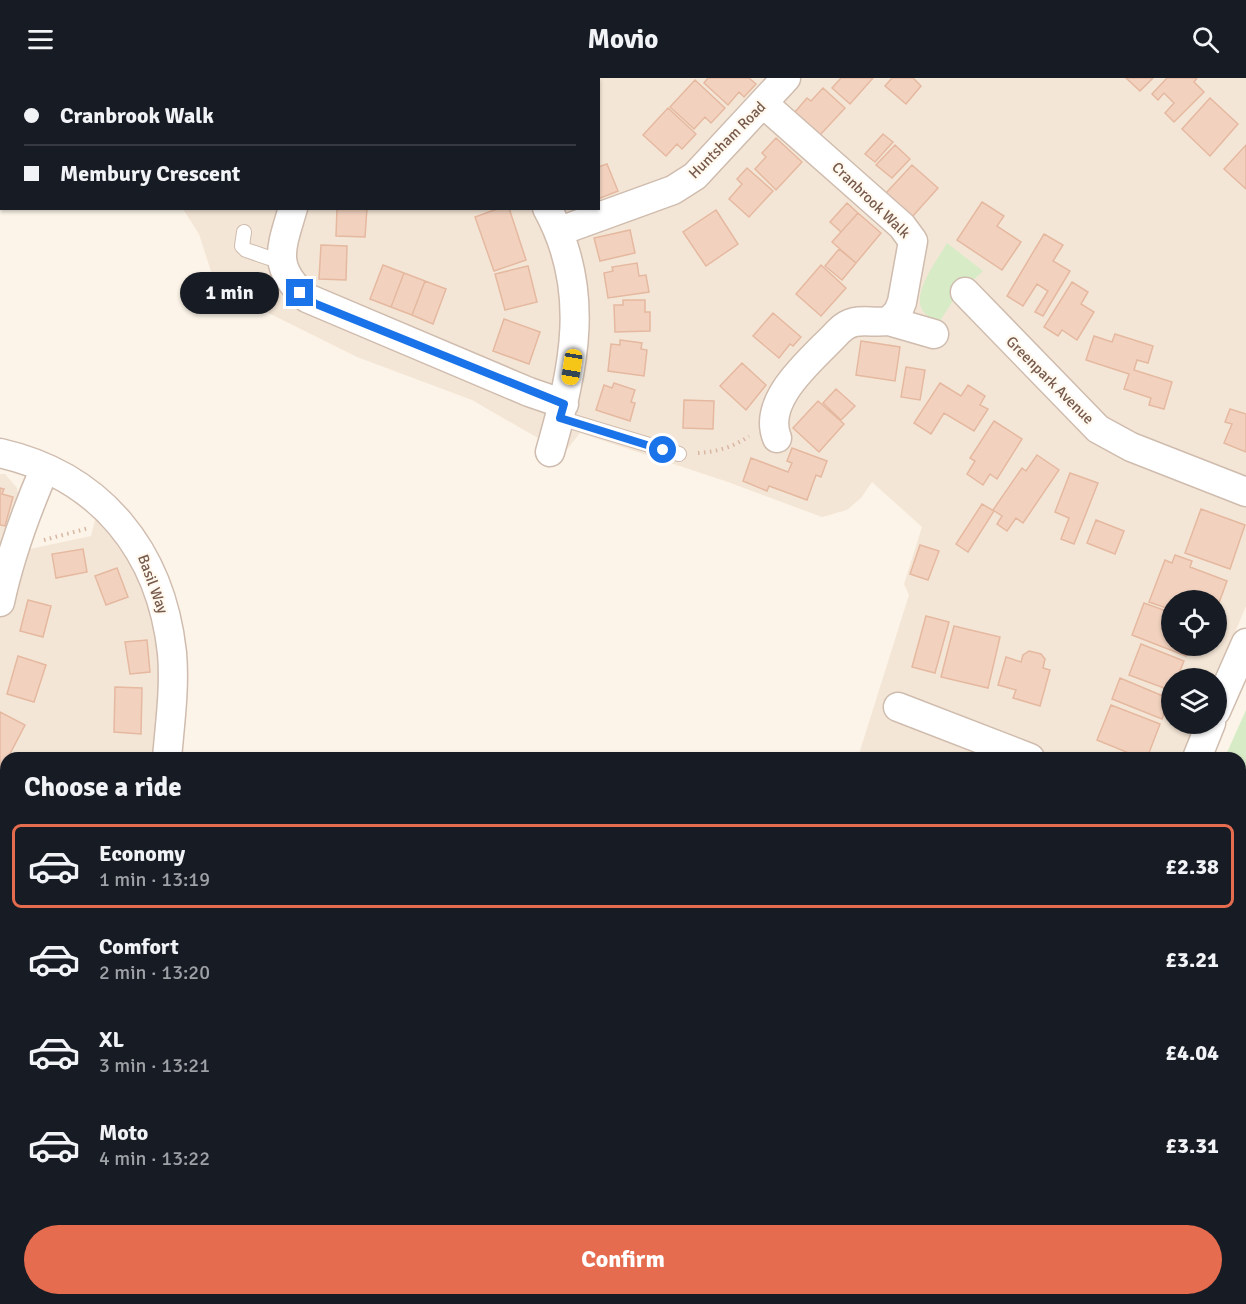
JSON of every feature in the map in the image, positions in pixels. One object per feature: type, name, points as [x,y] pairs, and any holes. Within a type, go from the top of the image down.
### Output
[{"type":"street","name":"Huntsham Road","points":[[600,208],[673,190],[695,176],[786,78]]},
{"type":"street","name":"Cranbrook Walk","points":[[764,104],[894,218],[914,242],[902,302],[898,312],[889,321]]},
{"type":"street","points":[[293,210],[284,241],[281,262],[286,277],[300,293],[316,304],[562,411]]},
{"type":"street","name":"Huntsham Road","points":[[553,220],[593,210]]},
{"type":"street","points":[[550,452],[562,411],[576,325],[575,298],[553,220]]},
{"type":"street","name":"Greenpark Avenue","points":[[965,292],[1098,429],[1131,447],[1246,492]]},
{"type":"street","points":[[775,428],[783,392],[847,323],[859,320],[889,321],[934,334]]},
{"type":"street","name":"Basil Way","points":[[0,453],[22,458],[45,468],[100,501],[119,521],[144,555],[157,586],[170,635],[172,674],[167,752]]},
{"type":"street","points":[[0,602],[14,547],[45,468]]},
{"type":"street","points":[[1227,686],[1246,643]]},
{"type":"street","points":[[898,707],[1014,752]]},
{"type":"street","points":[[1199,752],[1207,734]]},
{"type":"lane","points":[[244,232],[242,246],[246,250],[281,262]]},
{"type":"lane","points":[[562,411],[679,454]]},
{"type":"path","points":[[679,454],[710,453],[736,445],[775,428]]},
{"type":"path","points":[[14,547],[119,521]]},
{"type":"shaded area","points":[[600,78],[1246,78],[1246,606],[1227,652],[1227,590],[1161,590],[1161,656],[1225,656],[1220,668],[1161,668],[1161,734],[1191,734],[1183,752],[860,752],[909,595],[904,584],[922,527],[872,482],[861,498],[847,510],[822,517],[728,482],[580,433],[564,453],[472,400],[357,357],[216,287],[199,234],[184,210],[600,210]]},
{"type":"shaded area","points":[[0,474],[5,474],[17,488],[19,498],[1,543],[30,549],[91,536],[100,501],[157,587],[167,752],[0,752]]},
{"type":"green space","points":[[947,243],[983,271],[956,296],[940,321],[927,316],[921,308],[920,298],[922,287]]},
{"type":"green space","points":[[1246,710],[1246,752],[1227,752]]},
{"type":"building","points":[[708,78],[749,78],[756,84],[744,97],[739,92],[728,105],[704,83]]},
{"type":"building","points":[[841,78],[873,78],[850,104],[832,88]]},
{"type":"building","points":[[892,78],[913,78],[921,86],[906,104],[885,86]]},
{"type":"building","points":[[1126,78],[1153,78],[1140,91]]},
{"type":"building","points":[[1167,78],[1197,78],[1194,82],[1204,92],[1174,122],[1165,113],[1174,103],[1164,93],[1158,100],[1152,94]]},
{"type":"building","points":[[695,80],[725,108],[711,123],[705,117],[694,129],[670,107]]},
{"type":"building","points":[[823,88],[845,108],[820,135],[795,112],[807,98],[811,101]]},
{"type":"building","points":[[1210,98],[1238,124],[1210,156],[1182,129]]},
{"type":"building","points":[[668,108],[696,134],[682,149],[677,144],[666,156],[643,135]]},
{"type":"building","points":[[883,134],[893,142],[875,162],[865,154]]},
{"type":"building","points":[[776,138],[802,162],[776,190],[755,169],[766,157],[762,153]]},
{"type":"building","points":[[895,145],[910,159],[892,178],[876,165]]},
{"type":"building","points":[[1246,145],[1246,189],[1224,169]]},
{"type":"building","points":[[607,164],[618,191],[600,198],[600,166]]},
{"type":"building","points":[[912,165],[938,188],[912,217],[886,193]]},
{"type":"building","points":[[747,168],[773,191],[749,217],[729,199],[742,184],[737,179]]},
{"type":"building","points":[[982,202],[1004,216],[997,226],[1021,242],[1002,270],[957,240]]},
{"type":"building","points":[[847,203],[858,213],[841,232],[830,222]]},
{"type":"building","points":[[337,210],[367,210],[365,237],[336,236]]},
{"type":"building","points":[[494,210],[510,210],[526,260],[494,271],[475,217]]},
{"type":"building","points":[[716,210],[738,244],[706,266],[683,232]]},
{"type":"building","points":[[858,213],[881,233],[856,263],[832,242]]},
{"type":"building","points":[[630,230],[635,253],[600,261],[594,238]]},
{"type":"building","points":[[1044,234],[1063,245],[1053,261],[1070,271],[1043,316],[1035,312],[1048,291],[1037,284],[1023,306],[1007,296]]},
{"type":"building","points":[[321,245],[347,246],[346,280],[319,279]]},
{"type":"building","points":[[839,249],[856,263],[842,280],[825,266]]},
{"type":"building","points":[[637,263],[639,276],[646,275],[649,292],[608,298],[604,273],[613,271],[612,267]]},
{"type":"building","points":[[383,265],[404,273],[391,307],[370,299]]},
{"type":"building","points":[[821,265],[846,288],[821,316],[796,294]]},
{"type":"building","points":[[528,266],[537,302],[505,310],[495,274]]},
{"type":"building","points":[[404,273],[425,281],[412,315],[391,307]]},
{"type":"building","points":[[425,281],[446,289],[433,324],[412,315]]},
{"type":"building","points":[[1072,282],[1088,292],[1081,304],[1094,312],[1077,340],[1062,330],[1058,336],[1044,327]]},
{"type":"building","points":[[623,300],[645,300],[645,312],[650,312],[650,331],[615,332],[614,305],[623,305]]},
{"type":"building","points":[[773,313],[801,337],[793,346],[790,344],[779,358],[753,336]]},
{"type":"building","points":[[504,319],[540,332],[529,364],[493,351]]},
{"type":"building","points":[[1115,334],[1153,346],[1148,363],[1137,360],[1134,370],[1172,382],[1164,409],[1149,405],[1151,398],[1124,389],[1129,374],[1086,360],[1094,336],[1112,342]]},
{"type":"building","points":[[620,340],[642,343],[641,349],[647,350],[644,376],[608,371],[611,344],[620,345]]},
{"type":"building","points":[[861,341],[900,347],[895,381],[856,375]]},
{"type":"building","points":[[742,363],[766,385],[746,410],[720,386]]},
{"type":"building","points":[[906,367],[925,370],[920,400],[901,397]]},
{"type":"building","points":[[614,383],[635,390],[631,402],[635,403],[630,421],[596,410],[604,385],[612,388]]},
{"type":"building","points":[[940,383],[961,396],[968,385],[985,396],[980,405],[988,409],[974,431],[944,413],[931,434],[914,423]]},
{"type":"building","points":[[836,389],[855,406],[841,420],[823,403]]},
{"type":"building","points":[[684,400],[714,401],[713,429],[683,428]]},
{"type":"building","points":[[818,401],[844,424],[819,452],[793,428]]},
{"type":"building","points":[[1230,409],[1246,414],[1246,452],[1224,443],[1232,424],[1225,422]]},
{"type":"building","points":[[994,421],[1022,439],[997,479],[990,474],[983,485],[967,474],[975,461],[970,458]]},
{"type":"building","points":[[792,448],[827,461],[821,477],[816,475],[807,500],[769,486],[767,491],[743,481],[751,458],[788,472],[792,463],[787,461]]},
{"type":"building","points":[[1037,455],[1059,470],[1023,523],[1016,518],[1007,531],[997,524],[1002,516],[993,510],[1022,468],[1026,471]]},
{"type":"building","points":[[1070,473],[1098,483],[1074,544],[1061,539],[1069,518],[1055,512]]},
{"type":"building","points":[[0,488],[4,489],[2,494],[13,497],[5,526],[0,525]]},
{"type":"building","points":[[982,504],[994,511],[968,552],[956,544]]},
{"type":"building","points":[[1201,509],[1245,525],[1230,569],[1185,553]]},
{"type":"building","points":[[1096,520],[1124,531],[1115,554],[1087,543]]},
{"type":"building","points":[[920,545],[939,551],[928,580],[910,574]]},
{"type":"building","points":[[83,549],[87,572],[56,578],[52,554]]},
{"type":"building","points":[[1175,555],[1192,561],[1190,567],[1227,581],[1224,590],[1161,590],[1161,606],[1149,602],[1165,560],[1172,563]]},
{"type":"building","points":[[117,568],[128,597],[106,605],[95,576]]},
{"type":"building","points":[[28,600],[51,606],[43,637],[20,631]]},
{"type":"building","points":[[1144,603],[1161,609],[1161,646],[1132,635]]},
{"type":"building","points":[[926,616],[949,622],[935,673],[912,667]]},
{"type":"building","points":[[954,626],[1000,637],[988,688],[941,677]]},
{"type":"building","points":[[147,640],[150,672],[130,674],[125,642]]},
{"type":"building","points":[[1141,644],[1161,652],[1161,656],[1171,656],[1184,661],[1181,668],[1161,668],[1161,687],[1129,675]]},
{"type":"building","points":[[1029,651],[1041,654],[1045,659],[1043,668],[1050,670],[1040,706],[1013,698],[1016,690],[998,685],[1006,657],[1021,662],[1023,655]]},
{"type":"building","points":[[18,656],[46,665],[34,702],[7,694]]},
{"type":"building","points":[[1120,678],[1161,695],[1161,719],[1112,699]]},
{"type":"building","points":[[115,687],[142,688],[141,734],[114,732]]},
{"type":"building","points":[[1111,705],[1160,724],[1149,752],[1126,752],[1097,740]]},
{"type":"building","points":[[0,712],[25,725],[11,752],[0,752]]},
{"type":"route","points":[[300,293],[316,304],[529,392],[564,404],[560,418],[663,450]]}]
